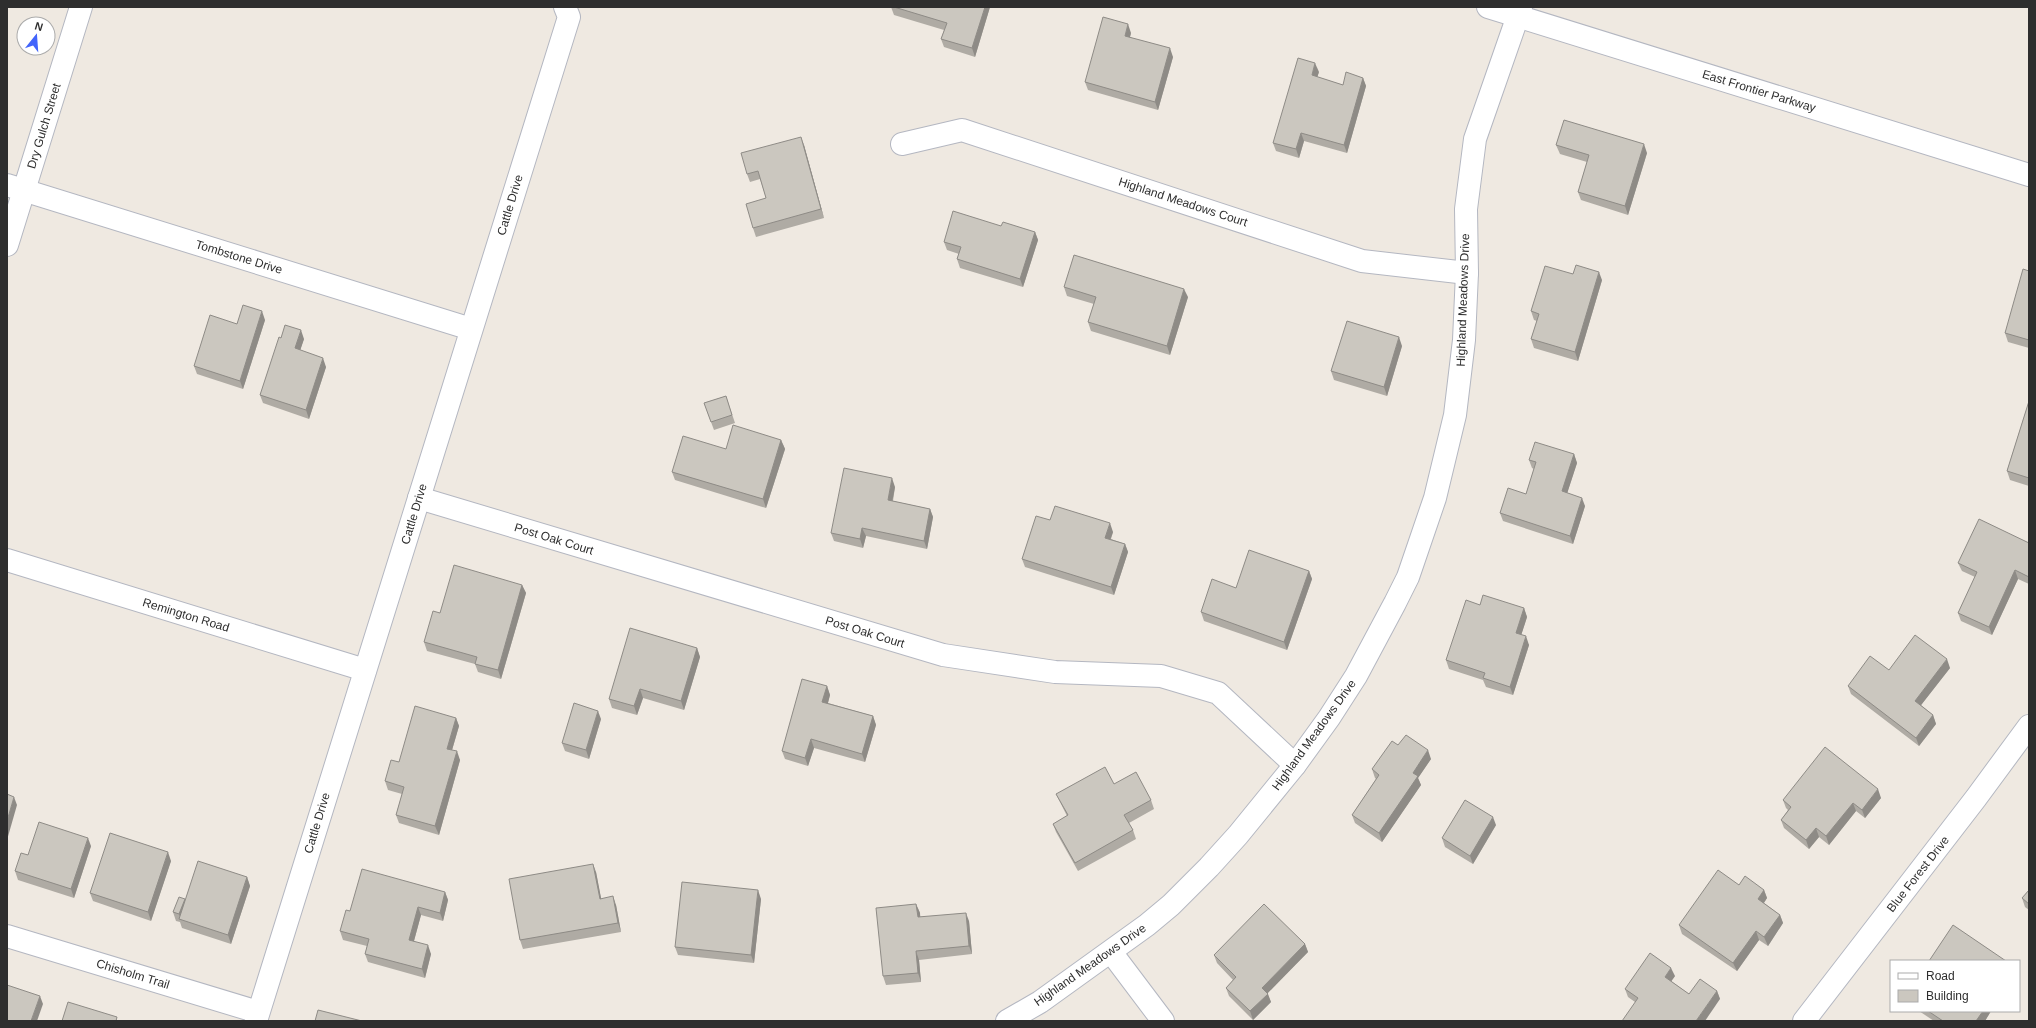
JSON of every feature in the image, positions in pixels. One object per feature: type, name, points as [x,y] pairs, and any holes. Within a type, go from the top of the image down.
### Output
[{"type":"street","name":"Dry Gulch Street","points":[[7,245],[16,187],[81,7]]},
{"type":"street","name":"Cattle Drive","points":[[257,1017],[569,17],[565,7]]},
{"type":"street","name":"East Frontier Parkway","points":[[1488,7],[1520,12],[2029,175]]},
{"type":"street","name":"Highland Meadows Drive","points":[[1007,1021],[1040,1002],[1147,925],[1203,873],[1238,835],[1295,765],[1356,676],[1395,603],[1408,576],[1435,498],[1454,415],[1464,340],[1467,273],[1466,209],[1474,139],[1520,12]]},
{"type":"street","name":"Highland Meadows Court","points":[[902,144],[962,130],[1362,261],[1467,273]]},
{"type":"street","name":"Tombstone Drive","points":[[16,187],[471,329]]},
{"type":"street","name":"Post Oak Court","points":[[419,498],[942,655],[1055,672],[1161,676],[1218,693],[1295,765]]},
{"type":"street","name":"Remington Road","points":[[7,560],[365,670]]},
{"type":"street","name":"Blue Forest Drive","points":[[1804,1021],[1976,798],[2029,726]]},
{"type":"street","name":"Chisholm Trail","points":[[7,936],[257,1017]]},
{"type":"street","points":[[1111,952],[1163,1021]]},
{"type":"building","points":[[894,7],[985,7],[972,48],[941,39],[947,23]]},
{"type":"building","points":[[1103,17],[1128,24],[1125,36],[1170,48],[1155,102],[1085,82]]},
{"type":"building","points":[[1298,58],[1315,63],[1312,75],[1343,85],[1346,72],[1363,78],[1344,145],[1301,133],[1296,149],[1273,143]]},
{"type":"building","points":[[1564,120],[1644,144],[1625,206],[1578,192],[1589,155],[1556,145]]},
{"type":"building","points":[[801,137],[821,209],[753,228],[746,204],[766,198],[758,171],[747,174],[741,153]]},
{"type":"building","points":[[953,211],[1001,226],[1003,222],[1035,232],[1020,279],[957,259],[961,247],[944,242]]},
{"type":"building","points":[[1074,255],[1184,289],[1167,346],[1088,322],[1096,297],[1064,287]]},
{"type":"building","points":[[1576,265],[1599,272],[1575,352],[1531,339],[1539,314],[1531,311],[1545,266],[1573,274]]},
{"type":"building","points":[[2023,269],[2029,271],[2029,340],[2005,333]]},
{"type":"building","points":[[243,305],[262,311],[240,381],[194,366],[210,315],[237,324]]},
{"type":"building","points":[[1347,321],[1399,337],[1384,387],[1331,371]]},
{"type":"building","points":[[285,325],[301,330],[295,348],[323,358],[306,410],[260,395],[279,337],[281,338]]},
{"type":"building","points":[[726,396],[732,415],[711,422],[704,403]]},
{"type":"building","points":[[2029,401],[2029,478],[2007,471]]},
{"type":"building","points":[[733,425],[781,440],[763,499],[672,472],[683,436],[726,449]]},
{"type":"building","points":[[1535,442],[1574,454],[1562,491],[1582,498],[1570,536],[1500,513],[1508,488],[1526,494],[1536,462],[1529,460]]},
{"type":"building","points":[[844,468],[892,478],[888,500],[930,509],[924,541],[862,528],[860,539],[831,533]]},
{"type":"building","points":[[1055,506],[1110,523],[1105,538],[1125,544],[1111,587],[1022,559],[1036,516],[1050,520]]},
{"type":"building","points":[[1979,519],[2029,543],[2029,577],[2015,570],[1989,627],[1958,613],[1977,572],[1958,563]]},
{"type":"building","points":[[1249,550],[1309,571],[1284,642],[1201,612],[1212,579],[1236,588]]},
{"type":"building","points":[[454,565],[522,585],[498,670],[475,664],[477,657],[424,642],[433,611],[440,613]]},
{"type":"building","points":[[1483,595],[1524,608],[1516,633],[1526,636],[1510,687],[1483,678],[1485,673],[1446,660],[1466,600],[1480,605]]},
{"type":"building","points":[[630,628],[697,648],[681,701],[640,689],[634,706],[609,699]]},
{"type":"building","points":[[1915,635],[1947,659],[1915,701],[1933,715],[1916,738],[1848,686],[1870,656],[1889,670]]},
{"type":"building","points":[[802,679],[827,686],[822,702],[873,716],[862,754],[811,739],[805,758],[782,751]]},
{"type":"building","points":[[574,703],[598,711],[586,750],[562,743]]},
{"type":"building","points":[[415,706],[456,718],[447,749],[457,751],[435,826],[396,815],[404,787],[385,781],[391,760],[399,762]]},
{"type":"building","points":[[1406,735],[1428,750],[1413,773],[1418,776],[1379,833],[1352,815],[1379,775],[1372,769],[1392,741],[1398,745]]},
{"type":"building","points":[[1825,747],[1878,789],[1862,810],[1853,803],[1826,836],[1816,828],[1806,840],[1781,820],[1791,807],[1783,800]]},
{"type":"building","points":[[1105,767],[1114,784],[1136,772],[1151,800],[1124,815],[1133,830],[1075,863],[1053,824],[1068,815],[1056,794]]},
{"type":"building","points":[[7,794],[14,797],[7,821]]},
{"type":"building","points":[[1465,800],[1493,817],[1470,856],[1442,838]]},
{"type":"building","points":[[39,822],[88,838],[71,889],[15,871],[21,853],[28,855]]},
{"type":"building","points":[[110,833],[168,852],[148,912],[90,893]]},
{"type":"building","points":[[198,861],[247,877],[228,935],[179,919]]},
{"type":"building","points":[[593,864],[600,899],[613,896],[618,923],[520,940],[509,879]]},
{"type":"building","points":[[362,869],[445,892],[440,913],[418,907],[409,940],[428,945],[422,969],[365,954],[369,939],[340,931],[346,910],[350,911]]},
{"type":"building","points":[[1718,870],[1739,885],[1745,876],[1764,890],[1758,899],[1780,915],[1764,937],[1756,931],[1733,963],[1679,925]]},
{"type":"building","points":[[682,882],[758,890],[751,955],[675,947]]},
{"type":"building","points":[[2029,890],[2029,904],[2022,898]]},
{"type":"building","points":[[179,897],[185,899],[179,914],[173,912]]},
{"type":"building","points":[[916,904],[918,917],[966,913],[969,946],[916,951],[918,973],[883,976],[876,908]]},
{"type":"building","points":[[1264,904],[1305,944],[1262,988],[1268,994],[1250,1011],[1226,988],[1236,977],[1214,955]]},
{"type":"building","points":[[1953,925],[2005,960],[1930,960]]},
{"type":"building","points":[[1650,953],[1671,968],[1665,977],[1689,994],[1700,979],[1717,991],[1696,1021],[1622,1021],[1638,998],[1625,989]]},
{"type":"building","points":[[7,985],[40,996],[31,1021],[7,1021]]},
{"type":"building","points":[[68,1002],[117,1017],[116,1021],[62,1021]]},
{"type":"building","points":[[318,1010],[362,1021],[315,1021]]},
{"type":"building","points":[[1930,1012],[1982,1012],[1976,1021],[1943,1021]]}]
